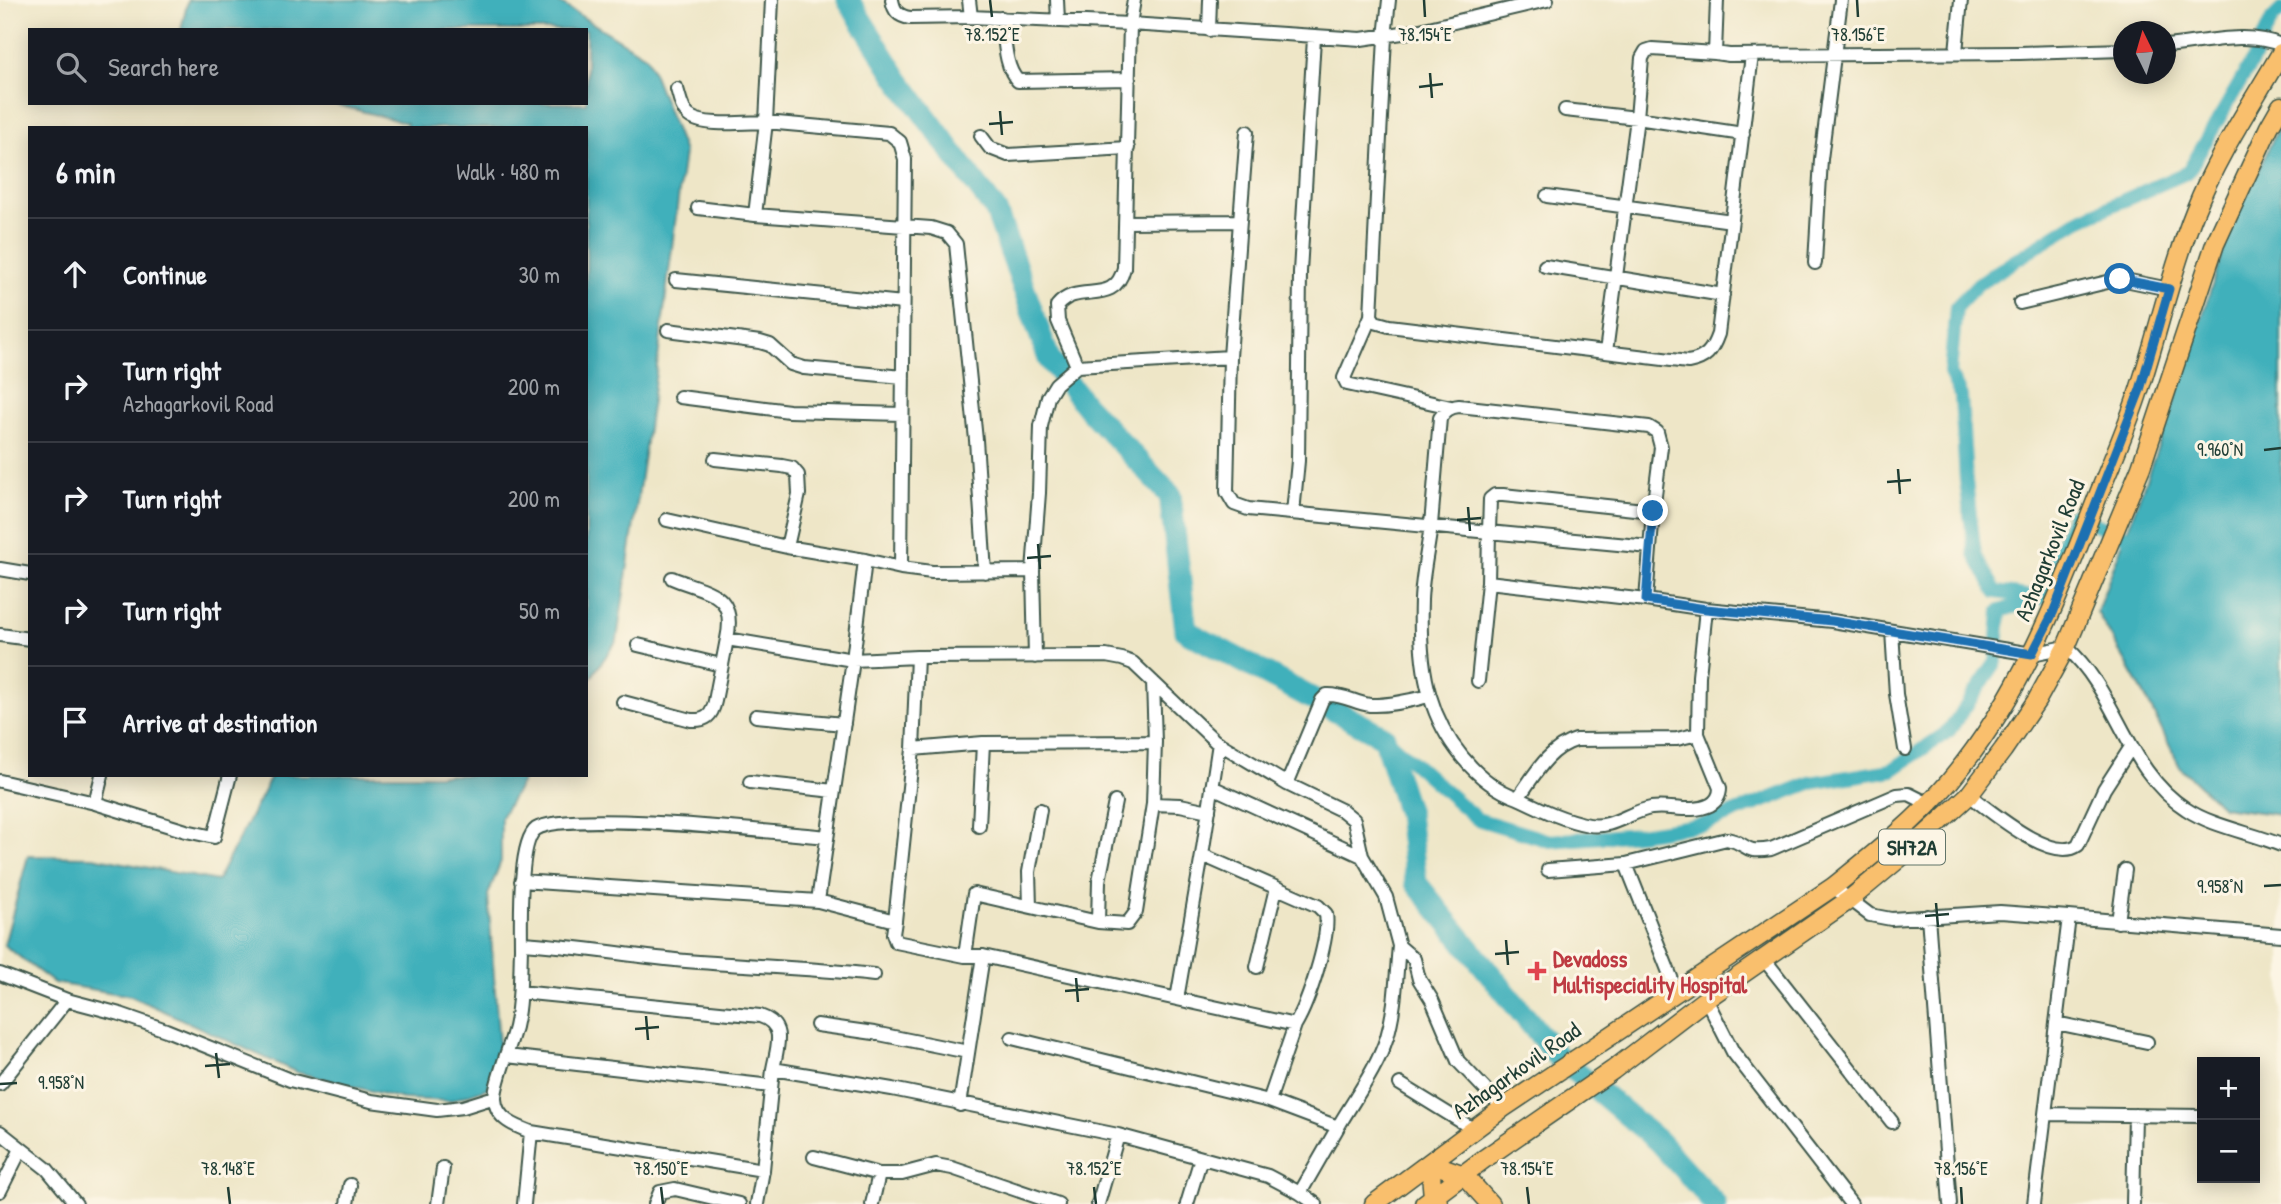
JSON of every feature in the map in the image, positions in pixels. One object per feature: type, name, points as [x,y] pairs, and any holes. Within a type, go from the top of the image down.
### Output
[{"type":"main road","name":"Azhagarkovil Road","points":[[1374,1204],[1589,1048],[1833,887],[1928,804],[1976,748],[2006,703],[2053,613],[2140,390],[2169,289],[2194,213],[2214,165],[2281,53]]},
{"type":"main road","name":"SH72A","points":[[1432,1202],[1464,1175],[1613,1070],[1706,999],[1849,900],[1969,795],[2037,700],[2066,647],[2141,467],[2215,244],[2281,106]]},
{"type":"main road","points":[[1432,1202],[1430,1163],[1464,1175],[1490,1204]]},
{"type":"street","points":[[755,215],[766,122],[772,0]]},
{"type":"street","points":[[892,0],[901,17],[971,17],[1130,24],[1361,39],[1385,37],[1546,0]]},
{"type":"street","points":[[969,0],[971,17]]},
{"type":"street","points":[[1057,0],[1058,21]]},
{"type":"street","points":[[1074,369],[1058,321],[1057,306],[1063,299],[1112,289],[1121,282],[1124,268],[1130,24],[1134,0]]},
{"type":"street","points":[[1209,30],[1210,0]]},
{"type":"street","points":[[1389,0],[1371,316],[1344,378],[1346,384],[1451,407],[1649,427],[1657,432],[1661,447],[1646,600]]},
{"type":"street","points":[[1715,53],[1717,0]]},
{"type":"street","points":[[1815,263],[1820,170],[1841,0]]},
{"type":"street","points":[[1956,52],[1961,0]]},
{"type":"street","points":[[1002,18],[1010,66],[1018,80],[1129,79]]},
{"type":"street","points":[[2176,45],[2245,37],[2267,39],[2281,45]]},
{"type":"street","points":[[1293,513],[1298,461],[1300,272],[1314,38]]},
{"type":"street","points":[[1606,352],[1637,118],[1642,58],[1646,51],[1661,49],[1752,55],[2113,50]]},
{"type":"street","points":[[1371,316],[1375,322],[1389,326],[1688,362],[1701,360],[1713,349],[1718,334],[1752,55]]},
{"type":"street","points":[[677,89],[686,113],[694,119],[766,122],[889,133],[900,142],[905,159],[901,568]]},
{"type":"street","points":[[1565,110],[1743,134]]},
{"type":"street","points":[[1247,132],[1230,357],[1227,492],[1234,504],[1248,509],[1650,547]]},
{"type":"street","points":[[981,136],[990,148],[1008,155],[1128,148]]},
{"type":"street","points":[[1547,196],[1732,220]]},
{"type":"street","points":[[698,208],[931,228],[947,233],[956,244],[976,440],[985,572]]},
{"type":"street","points":[[1126,222],[1240,221]]},
{"type":"street","points":[[1545,267],[1616,276],[1723,295]]},
{"type":"street","points":[[2020,303],[2120,279],[2169,289]]},
{"type":"street","points":[[677,280],[903,303]]},
{"type":"street","points":[[668,330],[760,342],[770,345],[791,364],[804,368],[903,377]]},
{"type":"street","points":[[1035,657],[1033,571],[1041,426],[1048,397],[1056,384],[1074,369],[1230,357]]},
{"type":"street","points":[[680,397],[789,411],[902,414]]},
{"type":"street","points":[[1451,407],[1440,418],[1431,527],[1421,597],[1423,653],[1430,696],[1447,733],[1467,764],[1492,786],[1558,817],[1590,825],[1606,825],[1653,808],[1691,809],[1713,804],[1720,795],[1720,788],[1698,734],[1699,676],[1706,609]]},
{"type":"street","points":[[715,459],[782,466],[792,468],[798,475],[799,494],[787,547]]},
{"type":"street","points":[[1478,681],[1488,582],[1490,499],[1495,495],[1653,511]]},
{"type":"street","points":[[667,520],[787,547],[901,568],[933,572],[1033,571]]},
{"type":"street","points":[[818,901],[865,560]]},
{"type":"street","points":[[0,569],[28,574]]},
{"type":"street","points":[[623,702],[700,721],[708,718],[713,711],[730,622],[728,607],[722,598],[672,578]]},
{"type":"street","points":[[1488,582],[1706,609],[1832,621],[2032,654],[2066,647],[2078,658],[2102,690],[2131,747],[2159,786],[2187,810],[2281,845]]},
{"type":"street","points":[[1892,631],[1896,694],[1905,749]]},
{"type":"street","points":[[0,635],[28,639]]},
{"type":"street","points":[[727,639],[853,660],[1105,656],[1122,659],[1133,663],[1219,743],[1287,784],[1343,811],[1354,820],[1362,856],[1386,897],[1399,946],[1394,1010],[1386,1040],[1375,1064],[1300,1193]]},
{"type":"street","points":[[638,645],[721,665]]},
{"type":"street","points":[[916,657],[913,748],[893,934],[896,942],[965,956],[983,956],[1295,1025]]},
{"type":"street","points":[[965,956],[974,894],[1098,922],[1120,925],[1133,920],[1153,804],[1153,682]]},
{"type":"street","points":[[1287,784],[1322,700],[1327,695],[1369,705],[1430,696]]},
{"type":"street","points":[[756,716],[844,724]]},
{"type":"street","points":[[1518,798],[1551,753],[1564,744],[1587,740],[1677,739],[1698,734]]},
{"type":"street","points":[[913,748],[983,743],[1155,743]]},
{"type":"street","points":[[979,826],[983,743]]},
{"type":"street","points":[[1177,999],[1219,743]]},
{"type":"street","points":[[1969,795],[2020,832],[2062,850],[2072,849],[2078,845],[2104,789],[2131,747]]},
{"type":"street","points":[[95,803],[102,777]]},
{"type":"street","points":[[0,781],[95,803],[214,837],[229,777]]},
{"type":"street","points":[[750,782],[834,791]]},
{"type":"street","points":[[1212,787],[1362,856]]},
{"type":"street","points":[[1548,870],[1626,864],[1727,839],[1738,842],[1751,851],[1770,849],[1903,793],[1928,804]]},
{"type":"street","points":[[1098,922],[1099,881],[1115,802]]},
{"type":"street","points":[[1153,804],[1180,805],[1209,811]]},
{"type":"street","points":[[1030,906],[1029,872],[1040,810]]},
{"type":"street","points":[[763,1170],[531,1132],[509,1123],[497,1110],[495,1097],[515,1025],[520,992],[522,881],[528,839],[534,830],[557,822],[655,823],[827,837]]},
{"type":"street","points":[[1202,855],[1318,906],[1325,914],[1325,937],[1307,999],[1295,1025],[1269,1101]]},
{"type":"street","points":[[1626,864],[1676,990]]},
{"type":"street","points":[[2118,922],[2125,870]]},
{"type":"street","points":[[522,881],[818,901],[895,921]]},
{"type":"street","points":[[1833,887],[1870,915],[1891,919],[2000,912],[2281,935]]},
{"type":"street","points":[[1256,967],[1276,888]]},
{"type":"street","points":[[1928,916],[1950,1204]]},
{"type":"street","points":[[2034,1204],[2069,917]]},
{"type":"street","points":[[521,943],[568,946],[685,961],[874,975]]},
{"type":"street","points":[[1399,946],[1414,959],[1419,979],[1432,1000],[1458,1061],[1503,1108]]},
{"type":"street","points":[[960,1105],[983,956]]},
{"type":"street","points":[[1764,959],[1892,1122]]},
{"type":"street","points":[[0,974],[67,1000],[143,1022],[289,1080],[371,1101],[437,1110],[463,1107],[495,1097]]},
{"type":"street","points":[[520,992],[760,1016],[772,1020],[778,1028],[778,1040],[757,1204]]},
{"type":"street","points":[[1706,999],[1733,1052],[1851,1204]]},
{"type":"street","points":[[0,1084],[67,1000]]},
{"type":"street","points":[[2056,1023],[2147,1042]]},
{"type":"street","points":[[817,1026],[874,1033],[968,1052]]},
{"type":"street","points":[[1012,1038],[1269,1101],[1338,1127]]},
{"type":"street","points":[[507,1056],[771,1086]]},
{"type":"street","points":[[773,1069],[891,1089],[1118,1135],[1268,1176],[1316,1204]]},
{"type":"street","points":[[1400,1084],[1474,1129]]},
{"type":"street","points":[[2045,1114],[2197,1116]]},
{"type":"street","points":[[2133,1204],[2135,1115]]},
{"type":"street","points":[[0,1132],[47,1169],[65,1198],[76,1204]]},
{"type":"street","points":[[524,1204],[531,1132]]},
{"type":"street","points":[[1098,1204],[1118,1135]]},
{"type":"street","points":[[0,1191],[20,1149]]},
{"type":"street","points":[[814,1157],[878,1174],[902,1174],[925,1166],[952,1168],[1058,1204]]},
{"type":"street","points":[[1187,1204],[1201,1158]]},
{"type":"street","points":[[438,1204],[443,1168]]},
{"type":"street","points":[[872,1204],[878,1174]]},
{"type":"street","points":[[347,1204],[350,1185]]},
{"type":"street","points":[[655,1204],[660,1192],[668,1189],[707,1201],[739,1204]]},
{"type":"water","points":[[188,0],[555,0],[647,57],[684,152],[658,359],[617,640],[588,682],[588,126],[406,126],[407,123],[338,105],[588,105],[588,28],[181,28]]},
{"type":"water","points":[[2281,121],[2281,815],[2222,807],[2180,767],[2144,694],[2097,612],[2175,401],[2228,236]]},
{"type":"water","points":[[271,777],[525,777],[501,817],[501,861],[488,895],[499,1045],[488,1088],[450,1101],[403,1099],[296,1072],[131,996],[54,983],[4,945],[28,856],[93,857],[217,881]]},
{"type":"waterway","points":[[848,0],[898,79],[996,211],[1049,359],[1086,406],[1170,495],[1186,631],[1384,737],[1408,813],[1416,883],[1557,1056],[1658,1141],[1715,1204]]},
{"type":"waterway","points":[[2138,551],[2125,536],[2073,515],[2041,598],[1996,592],[1975,555],[1966,481],[1961,396],[1950,373],[1956,307],[1978,284],[2079,220],[2188,172],[2254,58],[2272,19],[2281,10]]},
{"type":"waterway","points":[[1384,737],[1477,819],[1550,841],[1639,834],[1705,824],[1810,783],[1892,770],[1949,731],[1996,662],[2000,611],[2035,600]]},
{"type":"place","name":"Devadoss Multispeciality Hospital","points":[[1537,971]]},
{"type":"route","points":[[1653,511],[1646,600],[1706,609],[1832,621],[2032,654],[2053,613],[2140,390],[2169,289],[2120,279]]}]
